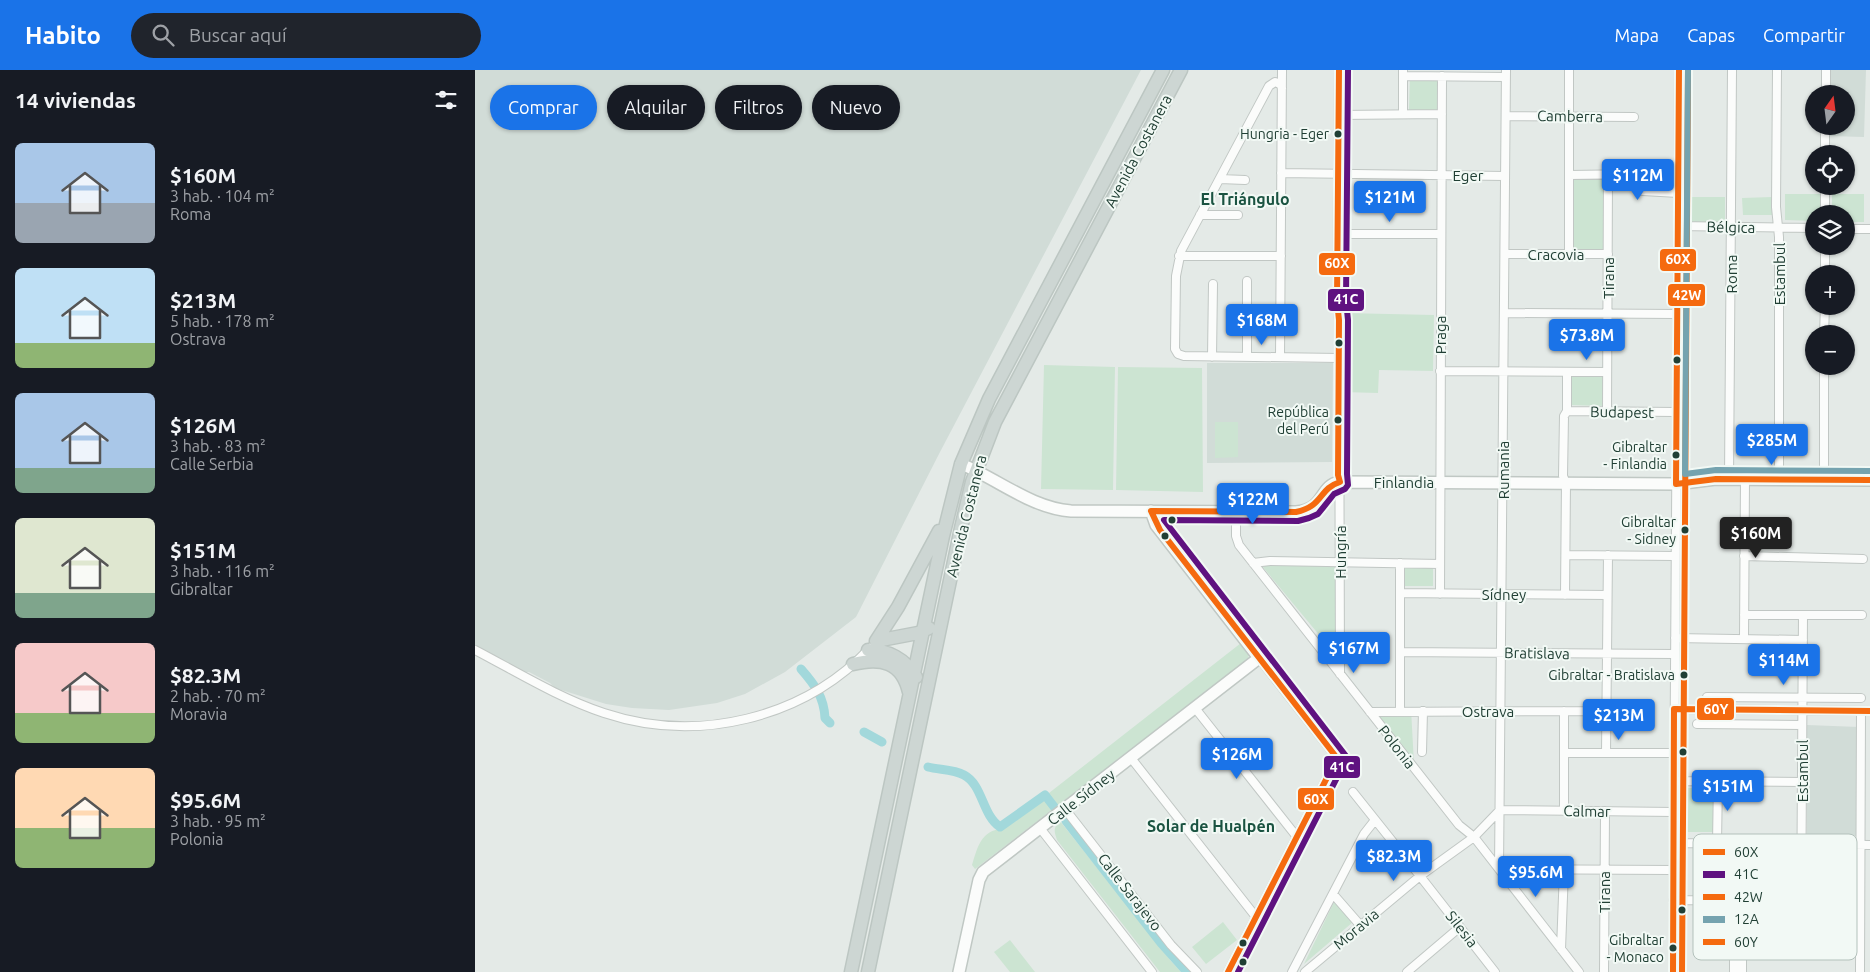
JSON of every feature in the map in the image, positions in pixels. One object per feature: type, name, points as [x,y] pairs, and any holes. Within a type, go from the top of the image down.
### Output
[{"type":"main road","name":"Avenida Costanera","points":[[851,972],[914,673],[916,633],[961,464],[989,399],[1163,70]]},
{"type":"main road","name":"Avenida Costanera","points":[[868,972],[924,700],[966,506],[976,470],[990,433],[1006,401],[1181,70]]},
{"type":"main road","points":[[872,646],[898,607],[947,516]]},
{"type":"main road","points":[[898,607],[898,622],[904,630],[916,633]]},
{"type":"main road","points":[[872,646],[916,633],[933,625],[943,614]]},
{"type":"main road","points":[[872,646],[895,656],[914,673],[921,687],[924,700]]},
{"type":"main road","points":[[853,664],[877,661],[892,665],[903,676],[909,694]]},
{"type":"street","points":[[1280,357],[1282,70]]},
{"type":"street","name":"Hungría","points":[[1339,70],[1338,475],[1340,482],[1340,674]]},
{"type":"street","points":[[1569,70],[1569,254]]},
{"type":"street","points":[[1673,972],[1679,70]]},
{"type":"street","name":"Roma","points":[[1729,479],[1732,70]]},
{"type":"street","name":"Estambul","points":[[1777,70],[1779,479]]},
{"type":"street","points":[[1825,85],[1826,70]]},
{"type":"street","points":[[1403,114],[1403,73],[1442,76],[1506,74]]},
{"type":"street","name":"Rumania","points":[[1499,869],[1506,74]]},
{"type":"street","name":"Praga","points":[[1440,594],[1442,76]]},
{"type":"street","points":[[1282,88],[1275,82],[1269,86],[1179,256],[1176,276],[1175,347],[1178,354],[1184,356],[1339,358]]},
{"type":"street","points":[[1339,115],[1442,114]]},
{"type":"street","name":"Camberra","points":[[1506,116],[1634,117]]},
{"type":"street","name":"Eger","points":[[1281,173],[1505,176]]},
{"type":"street","points":[[1569,175],[1638,174],[1641,176],[1643,191],[1678,193]]},
{"type":"street","name":"Tirana","points":[[1607,412],[1608,175]]},
{"type":"street","points":[[1220,179],[1245,180]]},
{"type":"street","points":[[1200,216],[1239,215]]},
{"type":"street","name":"Bélgica","points":[[1678,226],[1805,228]]},
{"type":"street","points":[[1855,228],[1870,229]]},
{"type":"street","points":[[1338,234],[1441,234]]},
{"type":"street","name":"Cracovia","points":[[1505,254],[1608,254]]},
{"type":"street","points":[[1179,256],[1281,256]]},
{"type":"street","points":[[1247,281],[1247,357]]},
{"type":"street","points":[[1212,357],[1213,284]]},
{"type":"street","points":[[1504,312],[1677,314]]},
{"type":"street","points":[[1440,371],[1607,372]]},
{"type":"street","points":[[1565,594],[1566,483],[1563,476],[1567,372]]},
{"type":"street","points":[[1824,375],[1824,479]]},
{"type":"street","name":"Budapest","points":[[1567,411],[1676,412]]},
{"type":"street","points":[[961,464],[976,470],[1039,504],[1071,511],[1307,511],[1318,503],[1329,487],[1340,482]]},
{"type":"street","name":"Finlandia","points":[[1340,482],[1676,484],[1707,479],[1870,480]]},
{"type":"street","points":[[1744,639],[1745,479]]},
{"type":"street","points":[[1151,511],[1156,526],[1337,758],[1228,972]]},
{"type":"street","name":"Polonia","points":[[1236,512],[1236,540],[1253,563],[1459,825],[1474,838],[1579,972]]},
{"type":"street","points":[[1566,555],[1675,556]]},
{"type":"street","points":[[1606,752],[1607,555]]},
{"type":"street","points":[[1744,556],[1863,559]]},
{"type":"street","points":[[1253,563],[1440,564]]},
{"type":"street","points":[[1399,711],[1400,563]]},
{"type":"street","name":"Sídney","points":[[1400,593],[1607,595]]},
{"type":"street","points":[[1744,615],[1862,615]]},
{"type":"street","name":"Estambul","points":[[1801,834],[1803,615]]},
{"type":"street","points":[[1675,638],[1803,640]]},
{"type":"street","points":[[475,650],[564,697],[593,709],[632,720],[677,726],[728,722],[777,710],[820,689],[853,664],[872,646]]},
{"type":"street","name":"Bratislava","points":[[1400,652],[1675,654]]},
{"type":"street","name":"Calle Sídney","points":[[959,972],[980,877],[985,871],[1259,658]]},
{"type":"street","points":[[1707,696],[1861,698]]},
{"type":"street","points":[[1748,725],[1749,697]]},
{"type":"street","points":[[1844,698],[1844,711]]},
{"type":"street","points":[[1195,708],[1297,838]]},
{"type":"street","points":[[1675,709],[1870,711]]},
{"type":"street","points":[[1564,711],[1564,811]]},
{"type":"street","name":"Ostrava","points":[[1371,712],[1606,711]]},
{"type":"street","points":[[1860,972],[1861,711]]},
{"type":"street","points":[[1422,752],[1423,712]]},
{"type":"street","points":[[1697,724],[1802,725]]},
{"type":"street","points":[[1564,752],[1674,752]]},
{"type":"street","points":[[1131,758],[1256,917]]},
{"type":"street","points":[[1674,781],[1802,782]]},
{"type":"street","points":[[1717,834],[1718,781]]},
{"type":"street","name":"Silesia","points":[[1353,792],[1495,972]]},
{"type":"street","name":"Calle Sarajevo","points":[[1065,809],[1175,950],[1197,972]]},
{"type":"street","name":"Calmar","points":[[1500,810],[1674,812]]},
{"type":"street","name":"Moravia","points":[[1305,972],[1420,876],[1474,838],[1500,810]]},
{"type":"street","name":"Tirana","points":[[1604,972],[1605,811]]},
{"type":"street","points":[[1292,972],[1364,834],[1375,820]]},
{"type":"street","name":"Calle Sarajevo","points":[[1041,828],[1151,972]]},
{"type":"street","points":[[1674,843],[1693,843]]},
{"type":"street","points":[[1860,844],[1870,845]]},
{"type":"street","points":[[1499,869],[1673,870]]},
{"type":"street","points":[[1561,949],[1564,870]]},
{"type":"street","points":[[1333,894],[1360,925]]},
{"type":"street","points":[[1673,900],[1693,900]]},
{"type":"street","points":[[1407,972],[1460,927]]},
{"type":"shaded area","points":[[475,70],[1141,70],[940,452],[856,617],[785,672],[745,694],[717,703],[669,710],[632,708],[606,704],[555,688],[550,683],[529,672],[523,672],[475,646]]},
{"type":"shaded area","points":[[1831,70],[1866,70],[1864,137],[1829,136],[1855,135],[1855,85],[1830,85]]},
{"type":"shaded area","points":[[1207,363],[1333,363],[1332,462],[1207,463]]},
{"type":"shaded area","points":[[1807,725],[1859,727],[1859,836],[1857,834],[1807,834]]},
{"type":"green space","points":[[1410,76],[1439,77],[1439,110],[1409,110]]},
{"type":"green space","points":[[1572,178],[1606,179],[1605,251],[1571,250]]},
{"type":"green space","points":[[1785,194],[1821,195],[1821,205],[1805,205],[1805,221],[1785,220]]},
{"type":"green space","points":[[1864,194],[1864,222],[1855,222],[1855,205],[1832,205],[1832,195]]},
{"type":"green space","points":[[1692,197],[1725,197],[1725,225],[1692,225]]},
{"type":"green space","points":[[1772,197],[1772,215],[1743,215],[1742,198]]},
{"type":"green space","points":[[1344,313],[1434,315],[1433,371],[1379,370],[1378,393],[1342,392]]},
{"type":"green space","points":[[1044,365],[1115,367],[1113,490],[1041,489]]},
{"type":"green space","points":[[1118,367],[1202,368],[1203,492],[1116,490]]},
{"type":"green space","points":[[1571,376],[1604,377],[1603,406],[1571,405]]},
{"type":"green space","points":[[1215,422],[1238,422],[1238,457],[1215,458]]},
{"type":"green space","points":[[1328,565],[1328,567],[1335,567],[1335,654],[1262,566]]},
{"type":"green space","points":[[1403,567],[1433,567],[1433,586],[1404,586]]},
{"type":"green space","points":[[1241,643],[1249,653],[1248,659],[975,869],[972,865],[978,847],[985,836],[990,832],[1003,829]]},
{"type":"green space","points":[[1372,709],[1411,709],[1414,764]]},
{"type":"green space","points":[[1686,788],[1713,788],[1713,832],[1686,832]]},
{"type":"green space","points":[[1060,821],[1181,972],[1160,972],[1057,840],[1055,830]]},
{"type":"green space","points":[[1335,900],[1353,922],[1304,964]]},
{"type":"green space","points":[[1223,922],[1237,940],[1206,964],[1192,947]]},
{"type":"green space","points":[[1010,940],[1035,972],[1010,972],[994,952]]},
{"type":"waterway","points":[[801,669],[811,680],[818,692],[823,704],[825,718],[830,723]]},
{"type":"waterway","points":[[864,732],[882,742]]},
{"type":"waterway","points":[[928,767],[964,775],[975,786],[989,815],[1000,827],[1045,795],[1055,808]]},
{"type":"waterway","points":[[1066,821],[1161,943],[1187,972]]},
{"type":"transit line","name":"60X","points":[[1228,972],[1337,758],[1160,530],[1151,511],[1296,512],[1312,506],[1328,489],[1340,482],[1338,475],[1339,320],[1337,301],[1339,70]]},
{"type":"transit line","name":"41C","points":[[1238,972],[1345,762],[1346,756],[1164,520],[1298,521],[1318,514],[1334,494],[1345,489],[1348,485],[1348,320],[1346,301],[1348,70]]},
{"type":"transit line","name":"60X","points":[[1679,70],[1676,484],[1716,479],[1870,480]]},
{"type":"transit line","name":"42W","points":[[1682,972],[1688,70]]},
{"type":"transit line","name":"12A","points":[[1688,70],[1685,474],[1716,470],[1870,471]]},
{"type":"transit line","name":"60Y","points":[[1673,972],[1674,709],[1870,711]]},
{"type":"place","name":"Hungria - Eger","points":[[1338,134]]},
{"type":"place","name":"República del Perú","points":[[1338,420]]},
{"type":"place","name":"Gibraltar - Finlandia","points":[[1676,455]]},
{"type":"place","name":"Gibraltar - Sidney","points":[[1685,530]]},
{"type":"place","name":"Gibraltar - Bratislava","points":[[1684,675]]},
{"type":"place","name":"Gibraltar - Monaco","points":[[1673,948]]},
{"type":"district","name":"El Triángulo","points":[[1245,199]]},
{"type":"district","name":"Solar de Hualpén","points":[[1211,826]]}]
